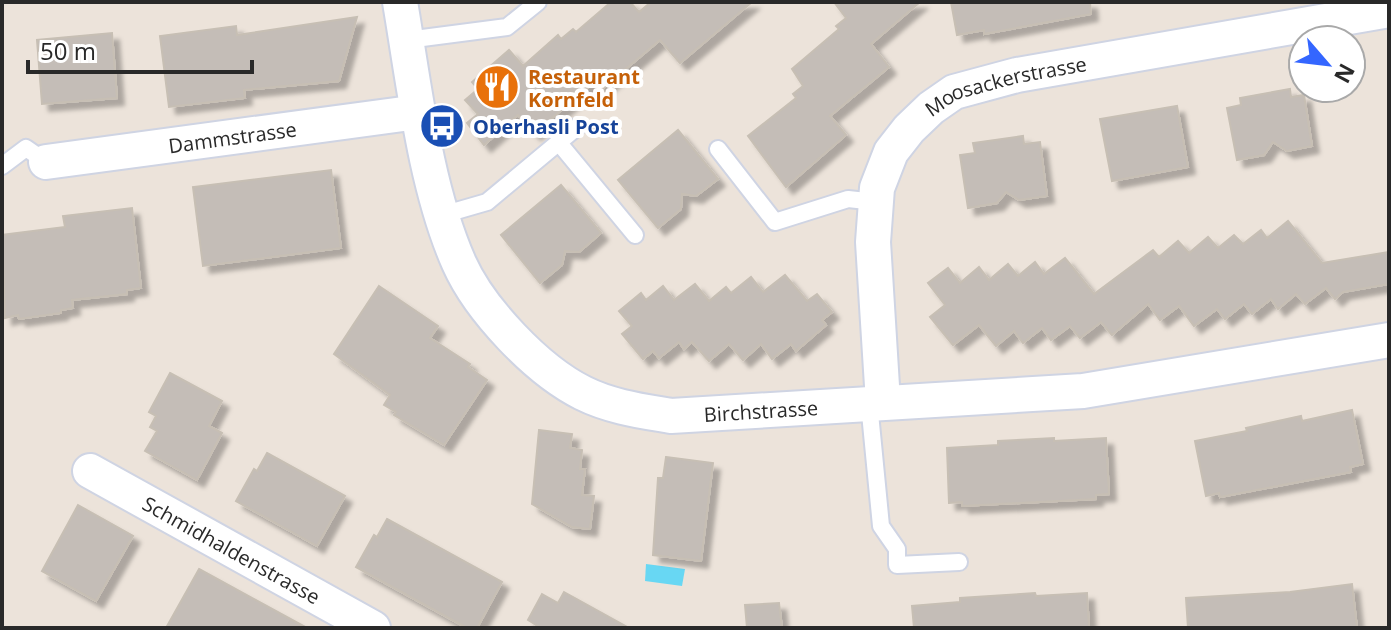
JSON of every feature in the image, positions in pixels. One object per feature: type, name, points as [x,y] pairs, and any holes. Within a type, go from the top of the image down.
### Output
[{"type":"street","name":"Birchstrasse","points":[[400,2],[418,112],[442,215],[460,265],[513,339],[549,370],[583,393],[622,407],[671,416],[1083,391],[1389,340]]},
{"type":"street","name":"Moosackerstrasse","points":[[876,402],[873,242],[877,188],[891,152],[931,108],[954,92],[1017,75],[1389,10]]},
{"type":"street","name":"Dammstrasse","points":[[46,162],[418,112]]},
{"type":"street","name":"Schmidhaldenstrasse","points":[[90,471],[373,628]]},
{"type":"lane","points":[[407,40],[507,27],[538,2]]},
{"type":"lane","points":[[442,215],[487,202],[577,127]]},
{"type":"lane","points":[[559,143],[635,235]]},
{"type":"lane","points":[[2,166],[26,148],[46,162]]},
{"type":"lane","points":[[718,149],[775,222],[848,199],[876,202]]},
{"type":"lane","points":[[876,402],[881,526],[897,549],[897,565],[959,562]]},
{"type":"water","points":[[646,564],[685,569],[682,586],[645,581]]},
{"type":"building","points":[[611,2],[630,2],[639,12],[651,2],[752,2],[680,63],[660,40],[602,89],[596,81],[534,133],[518,115],[484,145],[467,123],[478,114],[465,100],[478,89],[472,82],[509,50],[523,66],[558,35],[561,39],[573,29],[576,32]]},
{"type":"building","points":[[834,2],[920,2],[871,44],[889,67],[830,116],[846,135],[786,187],[748,136],[796,98],[793,94],[803,86],[792,69],[839,29],[836,26],[846,18]]},
{"type":"building","points":[[951,2],[1090,2],[1091,14],[984,34],[984,30],[957,35]]},
{"type":"building","points":[[357,17],[339,81],[244,90],[245,98],[169,107],[160,36],[236,26],[237,35]]},
{"type":"building","points":[[112,33],[117,98],[42,104],[37,40]]},
{"type":"building","points":[[1287,90],[1287,104],[1305,104],[1312,146],[1287,151],[1273,142],[1264,155],[1237,160],[1227,108],[1241,105],[1240,98]]},
{"type":"building","points":[[1177,106],[1188,167],[1112,181],[1100,119]]},
{"type":"building","points":[[678,130],[718,179],[696,196],[682,194],[681,209],[658,228],[618,180]]},
{"type":"building","points":[[1023,136],[1024,144],[1040,142],[1047,196],[1019,200],[1006,192],[997,203],[968,208],[960,155],[975,153],[973,143]]},
{"type":"building","points":[[331,170],[341,248],[203,266],[193,187]]},
{"type":"building","points":[[561,185],[601,233],[579,252],[565,251],[562,265],[540,283],[501,235]]},
{"type":"building","points":[[132,208],[141,288],[127,290],[127,294],[72,300],[73,308],[61,310],[61,313],[5,318],[2,235],[65,227],[63,216]]},
{"type":"building","points":[[1288,221],[1322,263],[1389,252],[1389,284],[1343,292],[1335,299],[1326,288],[1305,304],[1296,294],[1278,309],[1271,299],[1252,314],[1244,304],[1225,319],[1217,309],[1194,326],[1179,306],[1160,320],[1148,304],[1112,335],[1101,322],[1080,338],[1070,326],[1051,340],[1042,328],[1023,343],[1014,331],[996,346],[979,325],[953,345],[930,317],[945,305],[928,283],[948,268],[960,283],[979,267],[989,280],[1008,264],[1018,276],[1035,262],[1044,274],[1065,258],[1094,294],[1153,250],[1159,257],[1178,241],[1189,253],[1208,237],[1218,248],[1234,235],[1243,244],[1261,230],[1267,238]]},
{"type":"building","points":[[785,275],[807,301],[817,294],[832,312],[822,320],[826,325],[796,351],[791,344],[772,359],[761,344],[743,360],[729,344],[709,361],[692,342],[684,349],[679,342],[659,358],[653,351],[643,359],[622,334],[632,326],[619,311],[641,293],[646,300],[663,286],[674,300],[695,284],[709,301],[726,287],[731,293],[751,277],[763,292]]},
{"type":"building","points":[[379,286],[438,326],[430,338],[470,364],[468,367],[487,380],[444,445],[394,415],[396,412],[384,405],[390,395],[334,354]]},
{"type":"building","points":[[170,373],[222,401],[209,426],[222,433],[197,480],[145,451],[157,431],[150,427],[156,416],[149,412]]},
{"type":"building","points":[[1352,410],[1363,464],[1350,467],[1351,472],[1220,497],[1219,493],[1206,496],[1195,441],[1301,416],[1302,421]]},
{"type":"building","points":[[539,430],[572,434],[570,448],[582,450],[580,469],[585,469],[582,495],[594,496],[590,529],[572,527],[532,504]]},
{"type":"building","points":[[1054,438],[1054,441],[1106,438],[1109,494],[1096,495],[1096,499],[962,506],[962,502],[949,503],[947,448]]},
{"type":"building","points":[[267,453],[345,496],[317,546],[236,501]]},
{"type":"building","points":[[666,457],[713,463],[701,561],[653,555],[658,478],[663,478]]},
{"type":"building","points":[[78,505],[133,536],[96,601],[42,571]]},
{"type":"building","points":[[387,519],[502,582],[477,628],[467,628],[356,567]]},
{"type":"building","points":[[199,569],[307,628],[166,628]]},
{"type":"building","points":[[1352,584],[1357,628],[1188,628],[1186,598],[1290,592]]},
{"type":"building","points":[[564,592],[629,628],[541,628],[528,620],[542,594],[558,603]]},
{"type":"building","points":[[1035,593],[1036,596],[1087,593],[1089,628],[914,628],[912,606],[960,602],[960,598]]},
{"type":"building","points":[[779,603],[782,628],[747,628],[745,605]]},
{"type":"place","name":"Restaurant Kornfeld","points":[[497,87]]},
{"type":"place","name":"Oberhasli Post","points":[[442,126]]}]
